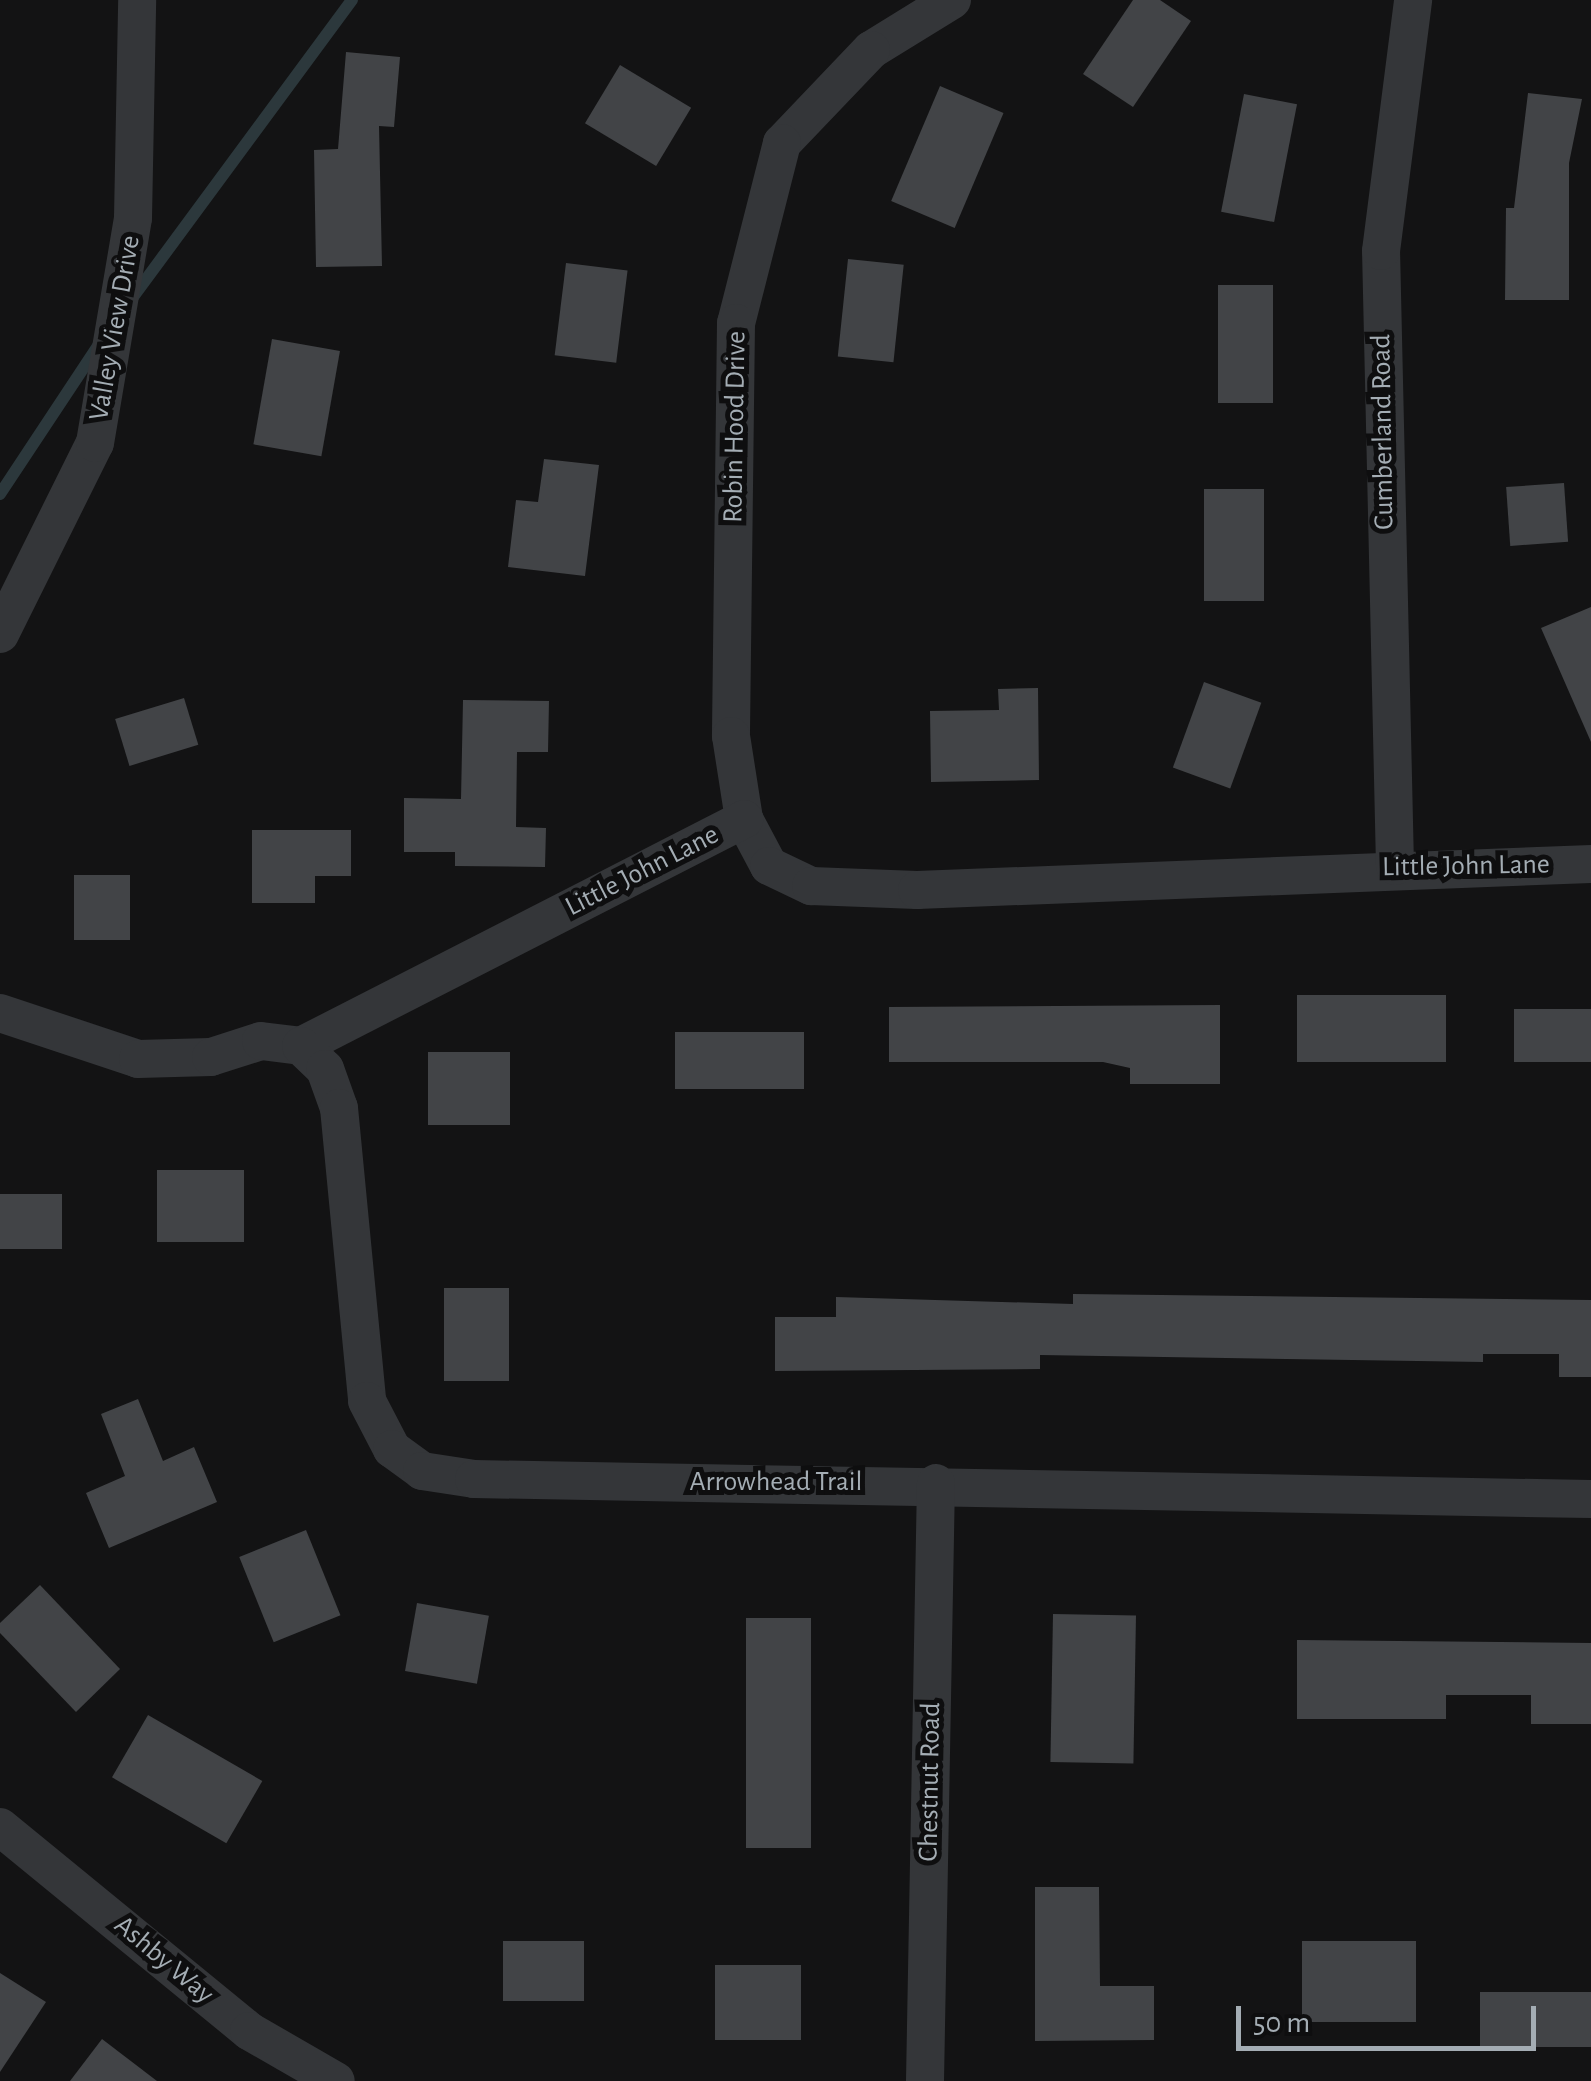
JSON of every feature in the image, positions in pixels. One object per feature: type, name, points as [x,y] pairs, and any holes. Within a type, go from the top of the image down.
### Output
[{"type":"street","name":"Valley View Drive","points":[[0,634],[99,424],[133,218],[137,0]]},
{"type":"street","name":"Robin Hood Drive","points":[[744,818],[731,736],[740,305],[782,143],[872,50],[952,0]]},
{"type":"street","name":"Cumberland Road","points":[[1395,866],[1381,251],[1413,0]]},
{"type":"street","name":"Little John Lane","points":[[0,1012],[138,1059],[211,1057],[260,1041],[301,1046],[744,818],[769,866],[812,886],[1090,886],[1395,866],[1591,864]]},
{"type":"street","name":"Arrowhead Trail","points":[[301,1046],[324,1069],[338,1108],[366,1401],[392,1450],[422,1471],[474,1479],[936,1483],[1591,1499]]},
{"type":"street","name":"Chestnut Road","points":[[925,2081],[936,1483]]},
{"type":"street","name":"Ashby Way","points":[[0,1828],[249,2031],[336,2081]]},
{"type":"building","points":[[1133,0],[1160,0],[1191,21],[1133,107],[1083,74]]},
{"type":"building","points":[[346,52],[400,57],[394,127],[379,126],[382,266],[316,267],[314,150],[338,149]]},
{"type":"building","points":[[620,65],[691,108],[656,166],[585,123]]},
{"type":"building","points":[[940,86],[1004,113],[955,228],[891,201]]},
{"type":"building","points":[[1528,93],[1582,99],[1569,163],[1569,300],[1505,300],[1506,208],[1514,208]]},
{"type":"building","points":[[1244,94],[1297,104],[1274,222],[1221,212]]},
{"type":"building","points":[[848,259],[904,265],[893,362],[838,356]]},
{"type":"building","points":[[566,263],[628,271],[616,363],[555,355]]},
{"type":"building","points":[[1218,285],[1273,285],[1273,403],[1218,403]]},
{"type":"building","points":[[272,339],[340,351],[321,456],[253,444]]},
{"type":"building","points":[[544,459],[599,465],[585,576],[508,567],[516,500],[538,502]]},
{"type":"building","points":[[1564,483],[1568,542],[1510,546],[1506,487]]},
{"type":"building","points":[[1204,489],[1264,489],[1264,601],[1204,601]]},
{"type":"building","points":[[1591,607],[1591,742],[1541,628]]},
{"type":"building","points":[[1204,682],[1261,703],[1230,788],[1173,768]]},
{"type":"building","points":[[1038,688],[1039,780],[931,782],[930,711],[999,710],[998,689]]},
{"type":"building","points":[[184,698],[198,745],[129,766],[115,719]]},
{"type":"building","points":[[463,700],[549,701],[548,752],[517,752],[516,827],[546,828],[545,867],[455,866],[455,852],[404,852],[404,798],[461,799]]},
{"type":"building","points":[[252,830],[351,830],[351,876],[315,876],[315,903],[252,903]]},
{"type":"building","points":[[74,875],[130,875],[130,940],[74,940]]},
{"type":"building","points":[[1297,995],[1446,995],[1446,1062],[1297,1062]]},
{"type":"building","points":[[1220,1005],[1220,1084],[1130,1084],[1130,1068],[1103,1062],[889,1062],[889,1007]]},
{"type":"building","points":[[1514,1009],[1591,1009],[1591,1062],[1514,1062]]},
{"type":"building","points":[[675,1032],[804,1032],[804,1089],[675,1089]]},
{"type":"building","points":[[428,1052],[510,1052],[510,1125],[428,1125]]},
{"type":"building","points":[[157,1170],[244,1170],[244,1242],[157,1242]]},
{"type":"building","points":[[0,1194],[62,1194],[62,1249],[0,1249]]},
{"type":"building","points":[[444,1288],[509,1288],[509,1381],[444,1381]]},
{"type":"building","points":[[1073,1294],[1591,1300],[1591,1377],[1559,1377],[1559,1354],[1483,1354],[1483,1362],[1040,1355],[1040,1369],[775,1371],[775,1317],[836,1317],[836,1297],[1073,1304]]},
{"type":"building","points":[[138,1399],[163,1461],[194,1447],[217,1502],[109,1548],[86,1493],[125,1476],[101,1414]]},
{"type":"building","points":[[306,1530],[340,1615],[274,1642],[239,1557]]},
{"type":"building","points":[[40,1585],[120,1669],[76,1712],[0,1633],[0,1623]]},
{"type":"building","points":[[417,1603],[489,1616],[477,1684],[405,1671]]},
{"type":"building","points":[[1053,1614],[1136,1615],[1133,1763],[1050,1762]]},
{"type":"building","points":[[746,1618],[811,1618],[811,1848],[746,1848]]},
{"type":"building","points":[[1297,1640],[1591,1643],[1591,1724],[1531,1724],[1531,1695],[1446,1695],[1446,1719],[1297,1719]]},
{"type":"building","points":[[148,1715],[262,1781],[226,1843],[112,1777]]},
{"type":"building","points":[[1035,1887],[1099,1887],[1100,1986],[1154,1986],[1154,2040],[1035,2041]]},
{"type":"building","points":[[503,1941],[584,1941],[584,2001],[503,2001]]},
{"type":"building","points":[[1302,1941],[1416,1941],[1416,2022],[1302,2022]]},
{"type":"building","points":[[715,1965],[801,1965],[801,2040],[715,2040]]},
{"type":"building","points":[[0,1973],[46,2002],[0,2072]]},
{"type":"building","points":[[1480,1992],[1591,1992],[1591,2047],[1480,2047]]},
{"type":"building","points":[[102,2039],[157,2081],[70,2081]]},
{"type":"waterway","points":[[133,297],[352,0]]},
{"type":"waterway","points":[[0,494],[98,346]]}]
